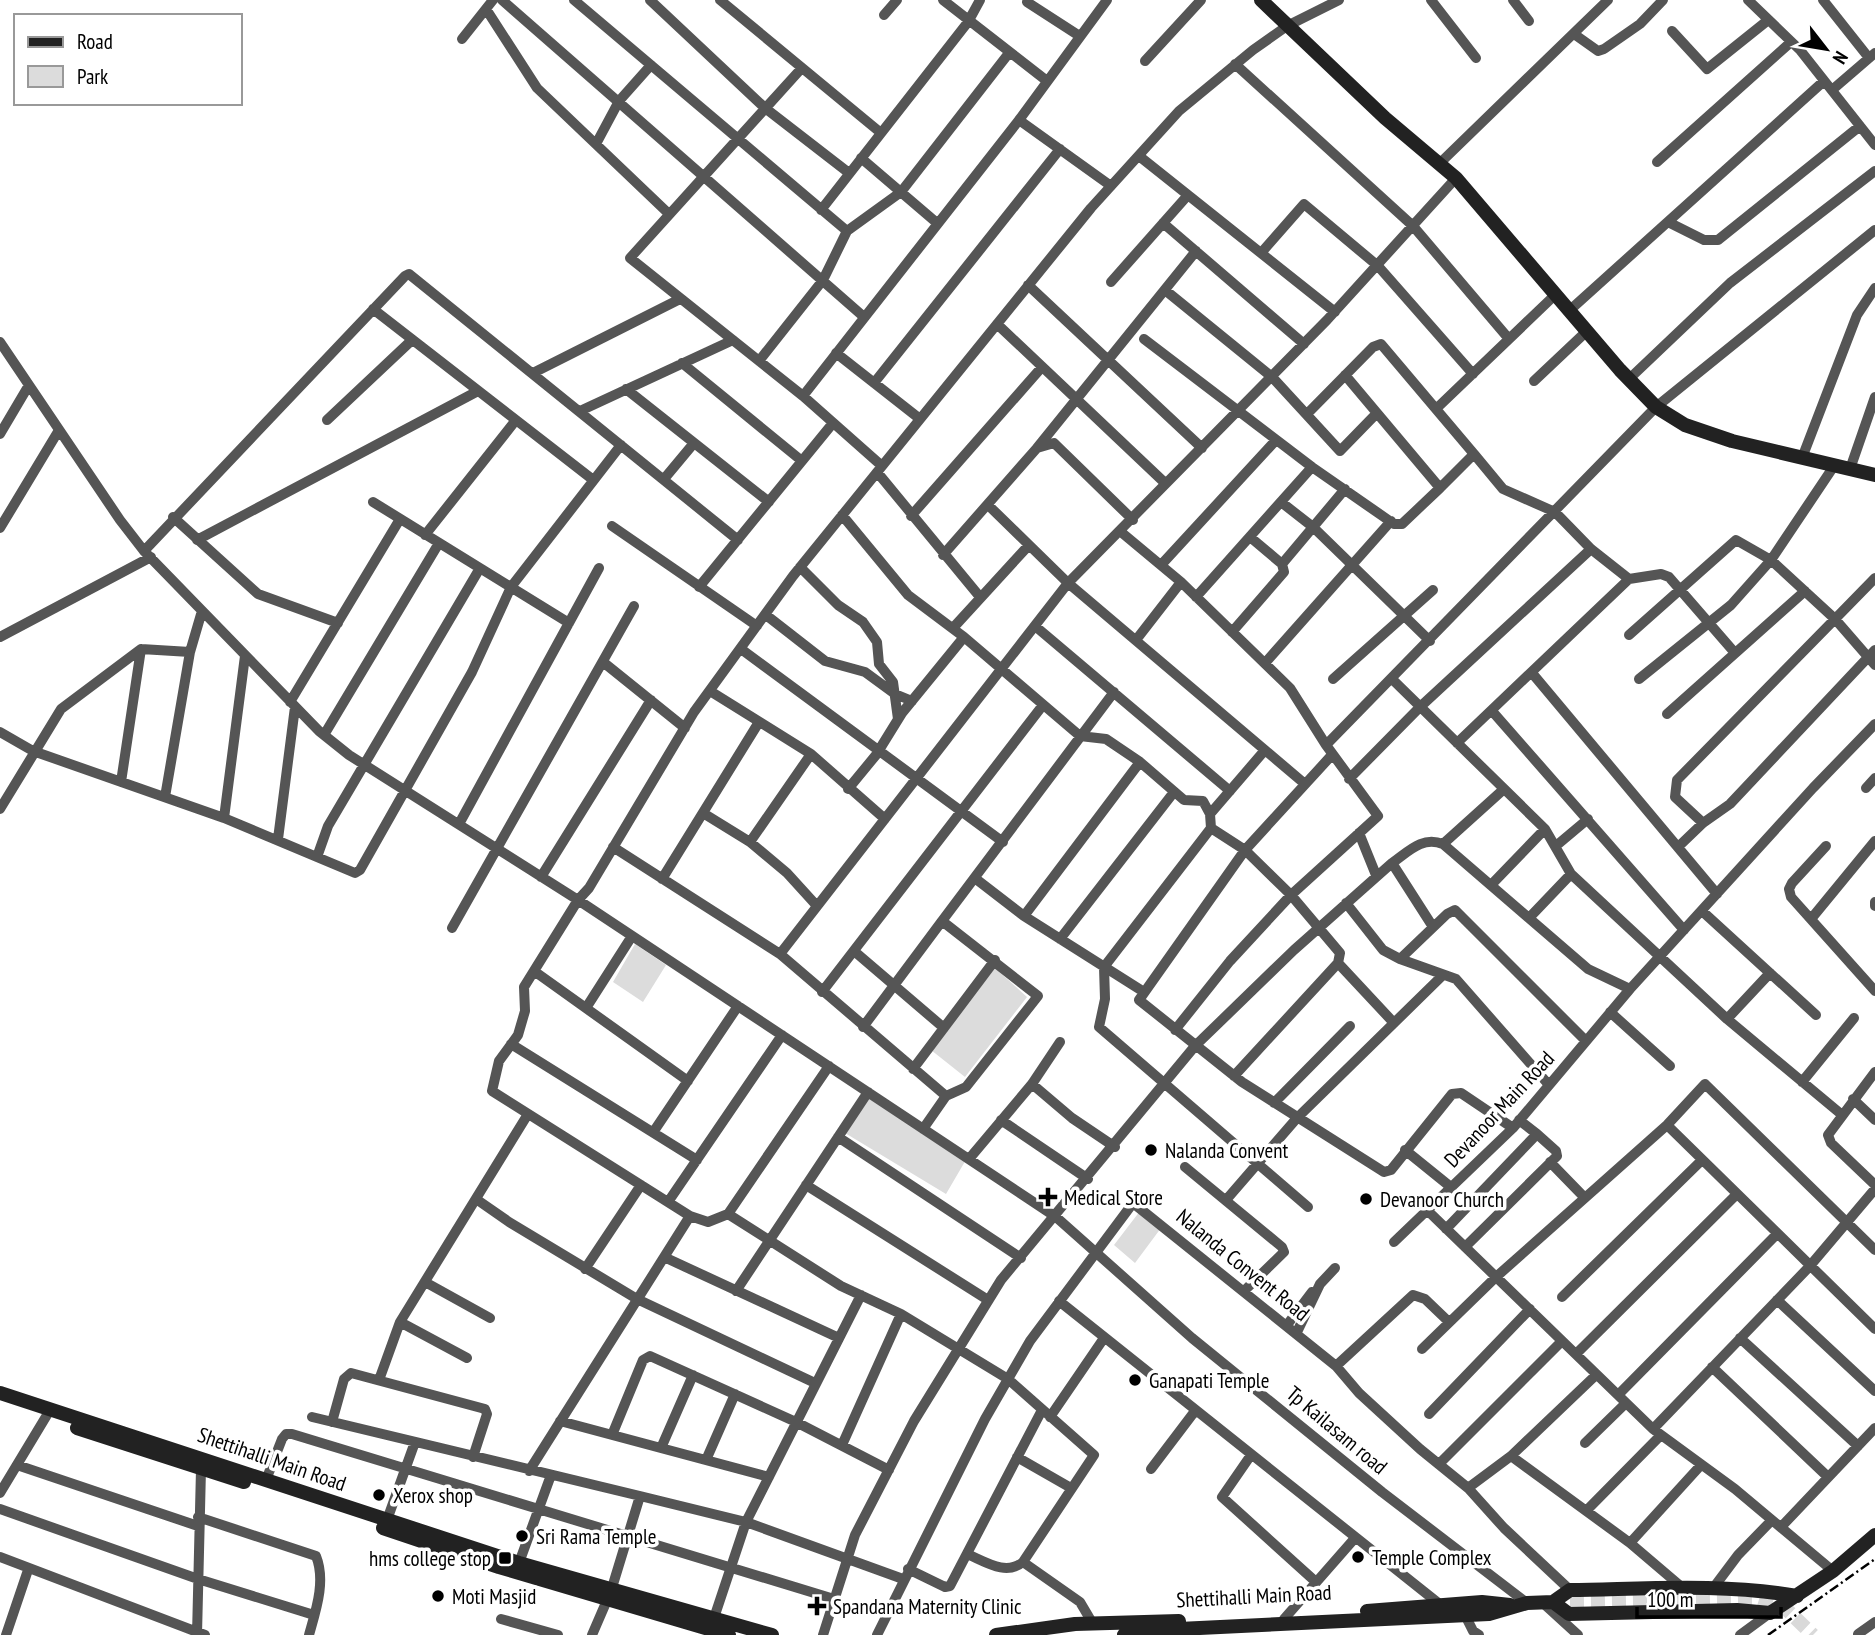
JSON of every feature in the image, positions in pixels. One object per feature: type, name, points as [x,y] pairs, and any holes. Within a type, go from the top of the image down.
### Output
[{"type":"main road","points":[[1261,0],[1456,178],[1628,380],[1656,407],[1685,425],[1802,458],[1875,475]]},
{"type":"main road","name":"Shettihalli Main Road","points":[[0,1392],[48,1414],[201,1469],[609,1595],[729,1635]]},
{"type":"main road","name":"Shettihalli Main Road","points":[[0,1403],[48,1414],[266,1480],[609,1595]]},
{"type":"main road","points":[[1548,1602],[1569,1614],[1737,1610],[1770,1614],[1833,1571],[1875,1535]]},
{"type":"main road","points":[[1548,1602],[1570,1597],[1714,1587],[1746,1588],[1797,1596]]},
{"type":"main road","name":"Shettihalli Main Road","points":[[996,1635],[1093,1624],[1193,1632],[1444,1611],[1482,1602],[1521,1605]]},
{"type":"main road","name":"Shettihalli Main Road","points":[[1124,1635],[1284,1619],[1444,1611],[1465,1615],[1489,1614],[1521,1605],[1548,1602]]},
{"type":"main road","name":"Shettihalli Main Road","points":[[710,1628],[772,1635]]},
{"type":"street","points":[[462,39],[493,0]]},
{"type":"street","points":[[502,0],[704,174],[864,317]]},
{"type":"street","points":[[574,0],[735,139],[847,231]]},
{"type":"street","points":[[650,0],[765,108],[849,173]]},
{"type":"street","points":[[720,0],[800,70],[881,133]]},
{"type":"street","points":[[884,15],[897,0]]},
{"type":"street","points":[[943,0],[1046,81]]},
{"type":"street","points":[[821,210],[968,22],[980,0]]},
{"type":"street","points":[[803,396],[1019,120],[1078,35],[1107,0]]},
{"type":"street","points":[[1145,61],[1200,0]]},
{"type":"street","points":[[829,1066],[728,1214],[708,1222],[690,1216],[492,1091],[499,1060],[518,1035],[525,1012],[524,987],[685,728],[800,568],[1028,285],[1111,186],[1179,111],[1287,26],[1339,0]]},
{"type":"street","points":[[1431,0],[1476,58]]},
{"type":"street","points":[[1513,0],[1529,21]]},
{"type":"street","points":[[1439,164],[1608,0]]},
{"type":"street","points":[[1574,34],[1598,51],[1604,49],[1640,24],[1663,0]]},
{"type":"street","points":[[1748,0],[1791,42],[1875,145]]},
{"type":"street","points":[[1824,0],[1872,56],[1832,90]]},
{"type":"street","points":[[1027,2],[1078,35]]},
{"type":"street","points":[[486,9],[537,88],[668,213]]},
{"type":"street","points":[[1672,31],[1707,69],[1767,21]]},
{"type":"street","points":[[1657,162],[1791,42]]},
{"type":"street","points":[[760,361],[823,280],[847,231],[901,192],[1009,53]]},
{"type":"street","points":[[1236,64],[1413,226],[1509,339]]},
{"type":"street","points":[[596,144],[619,101],[651,65]]},
{"type":"street","points":[[800,70],[630,258],[833,423],[880,469],[911,516],[980,597]]},
{"type":"street","points":[[1570,310],[1824,81]]},
{"type":"street","points":[[1019,120],[1111,186]]},
{"type":"street","points":[[1668,222],[1704,240],[1718,240],[1860,126]]},
{"type":"street","points":[[874,383],[1060,149]]},
{"type":"street","points":[[1139,156],[1335,312]]},
{"type":"street","points":[[861,158],[937,223]]},
{"type":"street","points":[[1628,380],[1730,283],[1875,171]]},
{"type":"street","points":[[780,954],[1068,583],[1335,312],[1456,178]]},
{"type":"street","points":[[1111,282],[1188,195]]},
{"type":"street","points":[[1261,253],[1304,204],[1378,266],[1473,374]]},
{"type":"street","points":[[1163,223],[1304,344]]},
{"type":"street","points":[[1325,745],[1430,641],[1656,407],[1875,230]]},
{"type":"street","points":[[943,555],[1037,447],[1196,251]]},
{"type":"street","points":[[0,638],[148,554],[173,517],[405,276],[414,276],[738,540]]},
{"type":"street","points":[[1028,285],[1202,448]]},
{"type":"street","points":[[1802,458],[1857,315],[1867,296],[1875,288]]},
{"type":"street","points":[[1165,290],[1272,377],[1340,451],[1377,413]]},
{"type":"street","points":[[1438,407],[1556,294]]},
{"type":"street","points":[[533,373],[680,299]]},
{"type":"street","points":[[373,309],[592,479]]},
{"type":"street","points":[[997,324],[1165,484]]},
{"type":"street","points":[[1534,381],[1587,331]]},
{"type":"street","points":[[1144,339],[1312,467],[1391,521],[1402,524],[1474,454]]},
{"type":"street","points":[[327,420],[412,340]]},
{"type":"street","points":[[580,411],[733,340]]},
{"type":"street","name":"Tp Kailasam road","points":[[0,342],[148,554],[324,735],[365,765],[578,900],[1056,1217],[1192,1338],[1521,1605]]},
{"type":"street","points":[[1307,414],[1373,348],[1381,344],[1438,407],[1503,489],[1555,512],[1591,549],[1629,579]]},
{"type":"street","points":[[836,353],[920,419]]},
{"type":"street","points":[[682,363],[802,461]]},
{"type":"street","points":[[911,516],[1042,367]]},
{"type":"street","points":[[1345,375],[1440,488]]},
{"type":"street","points":[[0,433],[29,385]]},
{"type":"street","points":[[626,389],[769,502]]},
{"type":"street","points":[[197,540],[478,391]]},
{"type":"street","points":[[1850,469],[1875,397]]},
{"type":"street","points":[[425,535],[516,420]]},
{"type":"street","points":[[699,587],[833,423]]},
{"type":"street","points":[[0,528],[59,430]]},
{"type":"street","points":[[1161,565],[1276,440]]},
{"type":"street","points":[[664,479],[694,443]]},
{"type":"street","points":[[1037,447],[1054,443],[1133,520]]},
{"type":"street","points":[[0,732],[33,751],[224,818],[278,839],[349,872],[360,870],[479,660],[510,587],[621,445]]},
{"type":"street","points":[[1639,679],[1710,624],[1771,560],[1834,466]]},
{"type":"street","points":[[1196,597],[1312,467]]},
{"type":"street","points":[[1282,564],[1345,489]]},
{"type":"street","points":[[373,502],[569,623]]},
{"type":"street","points":[[1281,502],[1313,527],[1430,641]]},
{"type":"street","points":[[988,505],[1068,583],[1305,784]]},
{"type":"street","points":[[842,515],[898,585],[964,636],[1080,736],[1106,739],[1140,762],[1184,800],[1203,801],[1210,814],[1211,828],[1104,967],[1105,999],[1099,1027],[1308,1207]]},
{"type":"street","points":[[173,517],[257,594],[338,623]]},
{"type":"street","points":[[278,839],[293,704],[400,519]]},
{"type":"street","points":[[1265,663],[1350,564],[1391,521]]},
{"type":"street","points":[[612,526],[757,626]]},
{"type":"street","points":[[1121,532],[1181,582],[1296,696],[1331,756],[1378,816],[1291,895],[1230,961],[1175,1030]]},
{"type":"street","points":[[1233,632],[1284,572],[1282,564],[1250,537]]},
{"type":"street","points":[[1629,635],[1735,540],[1771,560],[1835,619],[1872,658],[1730,804],[1703,823],[1678,847]]},
{"type":"street","points":[[324,735],[439,543]]},
{"type":"street","points":[[953,628],[1029,545]]},
{"type":"street","points":[[1349,779],[1420,707],[1591,549]]},
{"type":"street","points":[[317,857],[328,826],[480,568]]},
{"type":"street","points":[[459,824],[599,568]]},
{"type":"street","points":[[800,568],[838,605],[863,622],[877,642],[879,664],[893,682],[898,719]]},
{"type":"street","points":[[1457,743],[1629,579],[1666,575],[1735,653]]},
{"type":"street","points":[[1703,823],[1675,797],[1677,780],[1875,579]]},
{"type":"street","points":[[1136,640],[1181,582]]},
{"type":"street","points":[[1333,679],[1433,590]]},
{"type":"street","points":[[1667,714],[1805,591]]},
{"type":"street","points":[[452,928],[634,606]]},
{"type":"street","points":[[166,797],[190,652],[202,611]]},
{"type":"street","points":[[766,615],[825,661],[865,672],[895,694],[912,701]]},
{"type":"street","points":[[1035,626],[1230,792]]},
{"type":"street","points":[[848,789],[879,751],[898,719],[964,636]]},
{"type":"street","points":[[0,809],[61,709],[141,649],[190,652]]},
{"type":"street","points":[[121,782],[141,649]]},
{"type":"street","points":[[741,649],[1003,842]]},
{"type":"street","points":[[224,818],[245,656]]},
{"type":"street","points":[[603,662],[685,728]]},
{"type":"street","points":[[865,672],[879,664]]},
{"type":"street","points":[[1532,673],[1717,894]]},
{"type":"street","points":[[1392,679],[1545,829],[1557,845],[1571,874],[1727,1020],[1841,1114]]},
{"type":"street","points":[[710,691],[811,754],[848,789],[885,818]]},
{"type":"street","points":[[863,1027],[1114,692]]},
{"type":"street","points":[[541,877],[651,700]]},
{"type":"street","points":[[822,992],[1043,705]]},
{"type":"street","points":[[1492,711],[1685,930]]},
{"type":"street","points":[[662,878],[759,722]]},
{"type":"street","name":"Devanoor Main Road","points":[[1394,1242],[1429,1212],[1516,1124],[1630,989],[1812,788],[1875,724]]},
{"type":"street","points":[[1210,814],[1265,750]]},
{"type":"street","points":[[750,842],[811,754]]},
{"type":"street","points":[[1331,756],[1245,850],[1139,1000],[1234,1076],[1384,1172],[1391,1170],[1452,1094],[1461,1093],[1537,1133],[1558,1153],[1465,1247]]},
{"type":"street","points":[[1024,916],[1140,762]]},
{"type":"street","points":[[1866,788],[1875,778]]},
{"type":"street","points":[[1443,844],[1504,789]]},
{"type":"street","points":[[1060,939],[1174,792]]},
{"type":"street","points":[[703,813],[750,842],[787,873],[817,906]]},
{"type":"street","points":[[1557,845],[1588,819]]},
{"type":"street","points":[[1211,828],[1245,850],[1291,895],[1340,953],[1338,962],[1234,1076]]},
{"type":"street","points":[[1490,885],[1545,829]]},
{"type":"street","points":[[1359,833],[1376,875]]},
{"type":"street","points":[[823,1635],[847,1556],[889,1470],[914,1421],[988,1300],[1195,1046],[1376,875],[1421,842],[1431,839],[1443,844],[1588,969],[1630,989]]},
{"type":"street","points":[[1811,919],[1875,841]]},
{"type":"street","points":[[1826,846],[1789,890],[1791,897],[1875,991]]},
{"type":"street","points":[[612,847],[780,954],[946,1096]]},
{"type":"street","points":[[1392,863],[1433,927]]},
{"type":"street","points":[[1529,918],[1571,874]]},
{"type":"street","points":[[976,879],[1024,916],[1144,992]]},
{"type":"street","points":[[1346,903],[1383,950],[1400,960],[1456,979],[1549,1085]]},
{"type":"street","points":[[1400,960],[1433,927],[1455,910],[1586,1041]]},
{"type":"street","points":[[1702,911],[1816,1015]]},
{"type":"street","points":[[923,1129],[946,1096],[966,1087],[1038,996],[942,921]]},
{"type":"street","points":[[586,1008],[632,936]]},
{"type":"street","points":[[854,951],[944,1028]]},
{"type":"street","points":[[913,1069],[995,960]]},
{"type":"street","points":[[1338,962],[1394,1023]]},
{"type":"street","points":[[534,971],[688,1082]]},
{"type":"street","points":[[1727,1020],[1770,973]]},
{"type":"street","points":[[1226,1200],[1297,1118],[1443,975]]},
{"type":"street","points":[[654,1131],[738,1006]]},
{"type":"street","points":[[1610,1012],[1670,1066]]},
{"type":"street","points":[[1802,1082],[1854,1018]]},
{"type":"street","points":[[1274,1103],[1350,1026]]},
{"type":"street","points":[[668,1202],[782,1035]]},
{"type":"street","points":[[969,1159],[1032,1084],[1060,1042]]},
{"type":"street","points":[[511,1044],[697,1160]]},
{"type":"street","points":[[1586,1511],[1712,1367],[1809,1267],[1875,1187],[1831,1143],[1828,1135],[1841,1114],[1875,1072]]},
{"type":"street","points":[[1032,1084],[1072,1118],[1115,1147]]},
{"type":"street","points":[[1422,1349],[1496,1277],[1667,1125],[1705,1084],[1875,1250]]},
{"type":"street","points":[[736,1291],[867,1092]]},
{"type":"street","points":[[1853,1099],[1875,1120]]},
{"type":"street","points":[[379,1380],[400,1322],[528,1114]]},
{"type":"street","points":[[1001,1120],[1088,1179]]},
{"type":"street","points":[[1667,1125],[1875,1329]]},
{"type":"street","points":[[1446,1229],[1537,1133]]},
{"type":"street","points":[[838,1137],[1021,1258]]},
{"type":"street","points":[[1405,1150],[1452,1188]]},
{"type":"street","points":[[1562,1297],[1702,1160]]},
{"type":"street","points":[[1550,1162],[1584,1197]]},
{"type":"street","points":[[1185,1167],[1282,1247],[1284,1252],[1245,1290]]},
{"type":"street","points":[[585,1269],[641,1185]]},
{"type":"street","points":[[806,1185],[988,1300]]},
{"type":"street","points":[[1576,1354],[1737,1194]]},
{"type":"street","points":[[476,1199],[636,1299],[816,1383]]},
{"type":"street","name":"Nalanda Convent Road","points":[[877,1635],[1008,1379],[1059,1301],[1133,1203],[1245,1290],[1336,1366],[1359,1392],[1468,1488],[1570,1597]]},
{"type":"street","points":[[1429,1212],[1657,1432],[1777,1524],[1833,1571]]},
{"type":"street","points":[[728,1214],[861,1295],[901,1314],[1008,1379],[1094,1455],[1023,1562],[1014,1569],[1006,1569],[967,1555]]},
{"type":"street","points":[[529,1471],[690,1216]]},
{"type":"street","points":[[1585,1443],[1622,1399],[1777,1234]]},
{"type":"street","points":[[664,1257],[839,1338]]},
{"type":"street","points":[[1297,1332],[1320,1284],[1335,1268]]},
{"type":"street","points":[[425,1282],[490,1318]]},
{"type":"street","points":[[1287,1325],[1316,1286]]},
{"type":"street","points":[[710,1628],[747,1522],[861,1295]]},
{"type":"street","points":[[1336,1366],[1413,1295],[1425,1299],[1449,1322]]},
{"type":"street","points":[[1777,1300],[1875,1391]]},
{"type":"street","points":[[1059,1301],[1444,1611]]},
{"type":"street","points":[[1429,1414],[1530,1309]]},
{"type":"street","points":[[842,1446],[901,1314]]},
{"type":"street","points":[[400,1322],[467,1358]]},
{"type":"street","points":[[313,1417],[747,1522],[945,1587],[950,1586],[1017,1457],[1104,1338]]},
{"type":"street","points":[[1740,1338],[1858,1446]]},
{"type":"street","points":[[1440,1463],[1562,1341]]},
{"type":"street","points":[[612,1435],[647,1355],[796,1422],[889,1470]]},
{"type":"street","points":[[1712,1367],[1828,1477]]},
{"type":"street","points":[[332,1422],[347,1374],[379,1380],[485,1409],[487,1414],[473,1457]]},
{"type":"street","points":[[661,1448],[693,1375]]},
{"type":"street","points":[[1468,1488],[1511,1456],[1596,1375]]},
{"type":"street","points":[[706,1460],[735,1394]]},
{"type":"street","points":[[1151,1469],[1195,1411]]},
{"type":"street","points":[[0,1493],[48,1414]]},
{"type":"street","points":[[560,1421],[769,1478]]},
{"type":"street","points":[[1714,1587],[1738,1555],[1777,1524],[1875,1429]]},
{"type":"street","points":[[266,1480],[286,1434],[834,1599]]},
{"type":"street","points":[[387,1520],[415,1442]]},
{"type":"street","points":[[1251,1455],[1222,1497],[1316,1582]]},
{"type":"street","points":[[1511,1456],[1630,1544],[1684,1589]]},
{"type":"street","points":[[1017,1457],[1071,1488]]},
{"type":"street","points":[[17,1465],[316,1556],[320,1578],[309,1635]]},
{"type":"street","points":[[1630,1544],[1701,1465]]},
{"type":"street","points":[[0,1557],[200,1634],[198,1521],[201,1469]]},
{"type":"street","points":[[519,1563],[551,1475]]},
{"type":"street","points":[[592,1635],[609,1595],[640,1496]]},
{"type":"street","points":[[0,1509],[198,1579],[314,1615]]},
{"type":"street","points":[[1284,1619],[1355,1538]]},
{"type":"street","points":[[1023,1562],[1080,1602],[1093,1624]]},
{"type":"street","points":[[6,1635],[28,1570]]},
{"type":"street","points":[[1548,1602],[1578,1635]]},
{"type":"street","points":[[1740,1635],[1770,1614]]},
{"type":"street","points":[[1465,1615],[1479,1635]]},
{"type":"street","points":[[500,1619],[558,1635]]},
{"type":"street","points":[[1858,1634],[1875,1622]]},
{"type":"green space","points":[[635,944],[666,965],[643,1002],[613,982]]},
{"type":"green space","points":[[995,968],[1027,997],[965,1077],[931,1050]]},
{"type":"green space","points":[[867,1097],[967,1158],[946,1194],[845,1133]]},
{"type":"green space","points":[[1140,1211],[1161,1228],[1135,1263],[1114,1245]]},
{"type":"tunnel","points":[[1570,1603],[1755,1599],[1785,1608],[1813,1635]]},
{"type":"railway","points":[[1768,1635],[1875,1559]]},
{"type":"place","name":"Nalanda Convent","points":[[1151,1150]]},
{"type":"place","name":"Medical Store","points":[[1048,1197]]},
{"type":"place","name":"Devanoor Church","points":[[1366,1199]]},
{"type":"place","name":"Ganapati Temple","points":[[1135,1380]]},
{"type":"place","name":"Xerox shop","points":[[379,1495]]},
{"type":"place","name":"Sri Rama Temple","points":[[522,1536]]},
{"type":"place","name":"Temple Complex","points":[[1358,1557]]},
{"type":"place","name":"hms college stop","points":[[505,1558]]},
{"type":"place","name":"Moti Masjid","points":[[438,1596]]},
{"type":"place","name":"Spandana Maternity Clinic","points":[[817,1606]]}]
